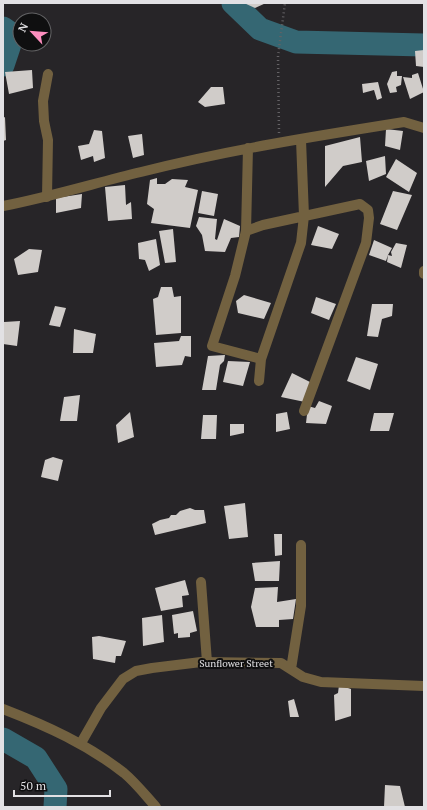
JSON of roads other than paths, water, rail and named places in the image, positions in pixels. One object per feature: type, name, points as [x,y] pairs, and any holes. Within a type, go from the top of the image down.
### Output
[{"type":"street","points":[[47,197],[48,146],[43,101],[48,74]]},
{"type":"street","points":[[3,206],[47,197],[142,172],[248,148],[404,122],[424,128]]},
{"type":"street","points":[[259,381],[261,359],[301,243],[304,216],[301,140]]},
{"type":"street","points":[[248,148],[246,231],[234,276],[212,346],[261,359]]},
{"type":"street","points":[[246,231],[252,228],[360,204],[368,210],[369,218],[366,243],[304,411]]},
{"type":"street","points":[[291,669],[301,606],[301,545]]},
{"type":"street","points":[[201,582],[207,662]]},
{"type":"street","name":"Sunflower Street","points":[[81,743],[101,708],[123,679],[136,671],[207,662],[281,663],[303,677],[321,682],[424,686]]},
{"type":"street","points":[[3,709],[46,726],[81,743],[126,774],[156,807]]},
{"type":"waterway","points":[[233,3],[260,29],[296,42],[424,45]]},
{"type":"waterway","points":[[3,28],[13,35],[3,65]]},
{"type":"waterway","points":[[3,739],[36,758],[56,789],[55,807]]}]
